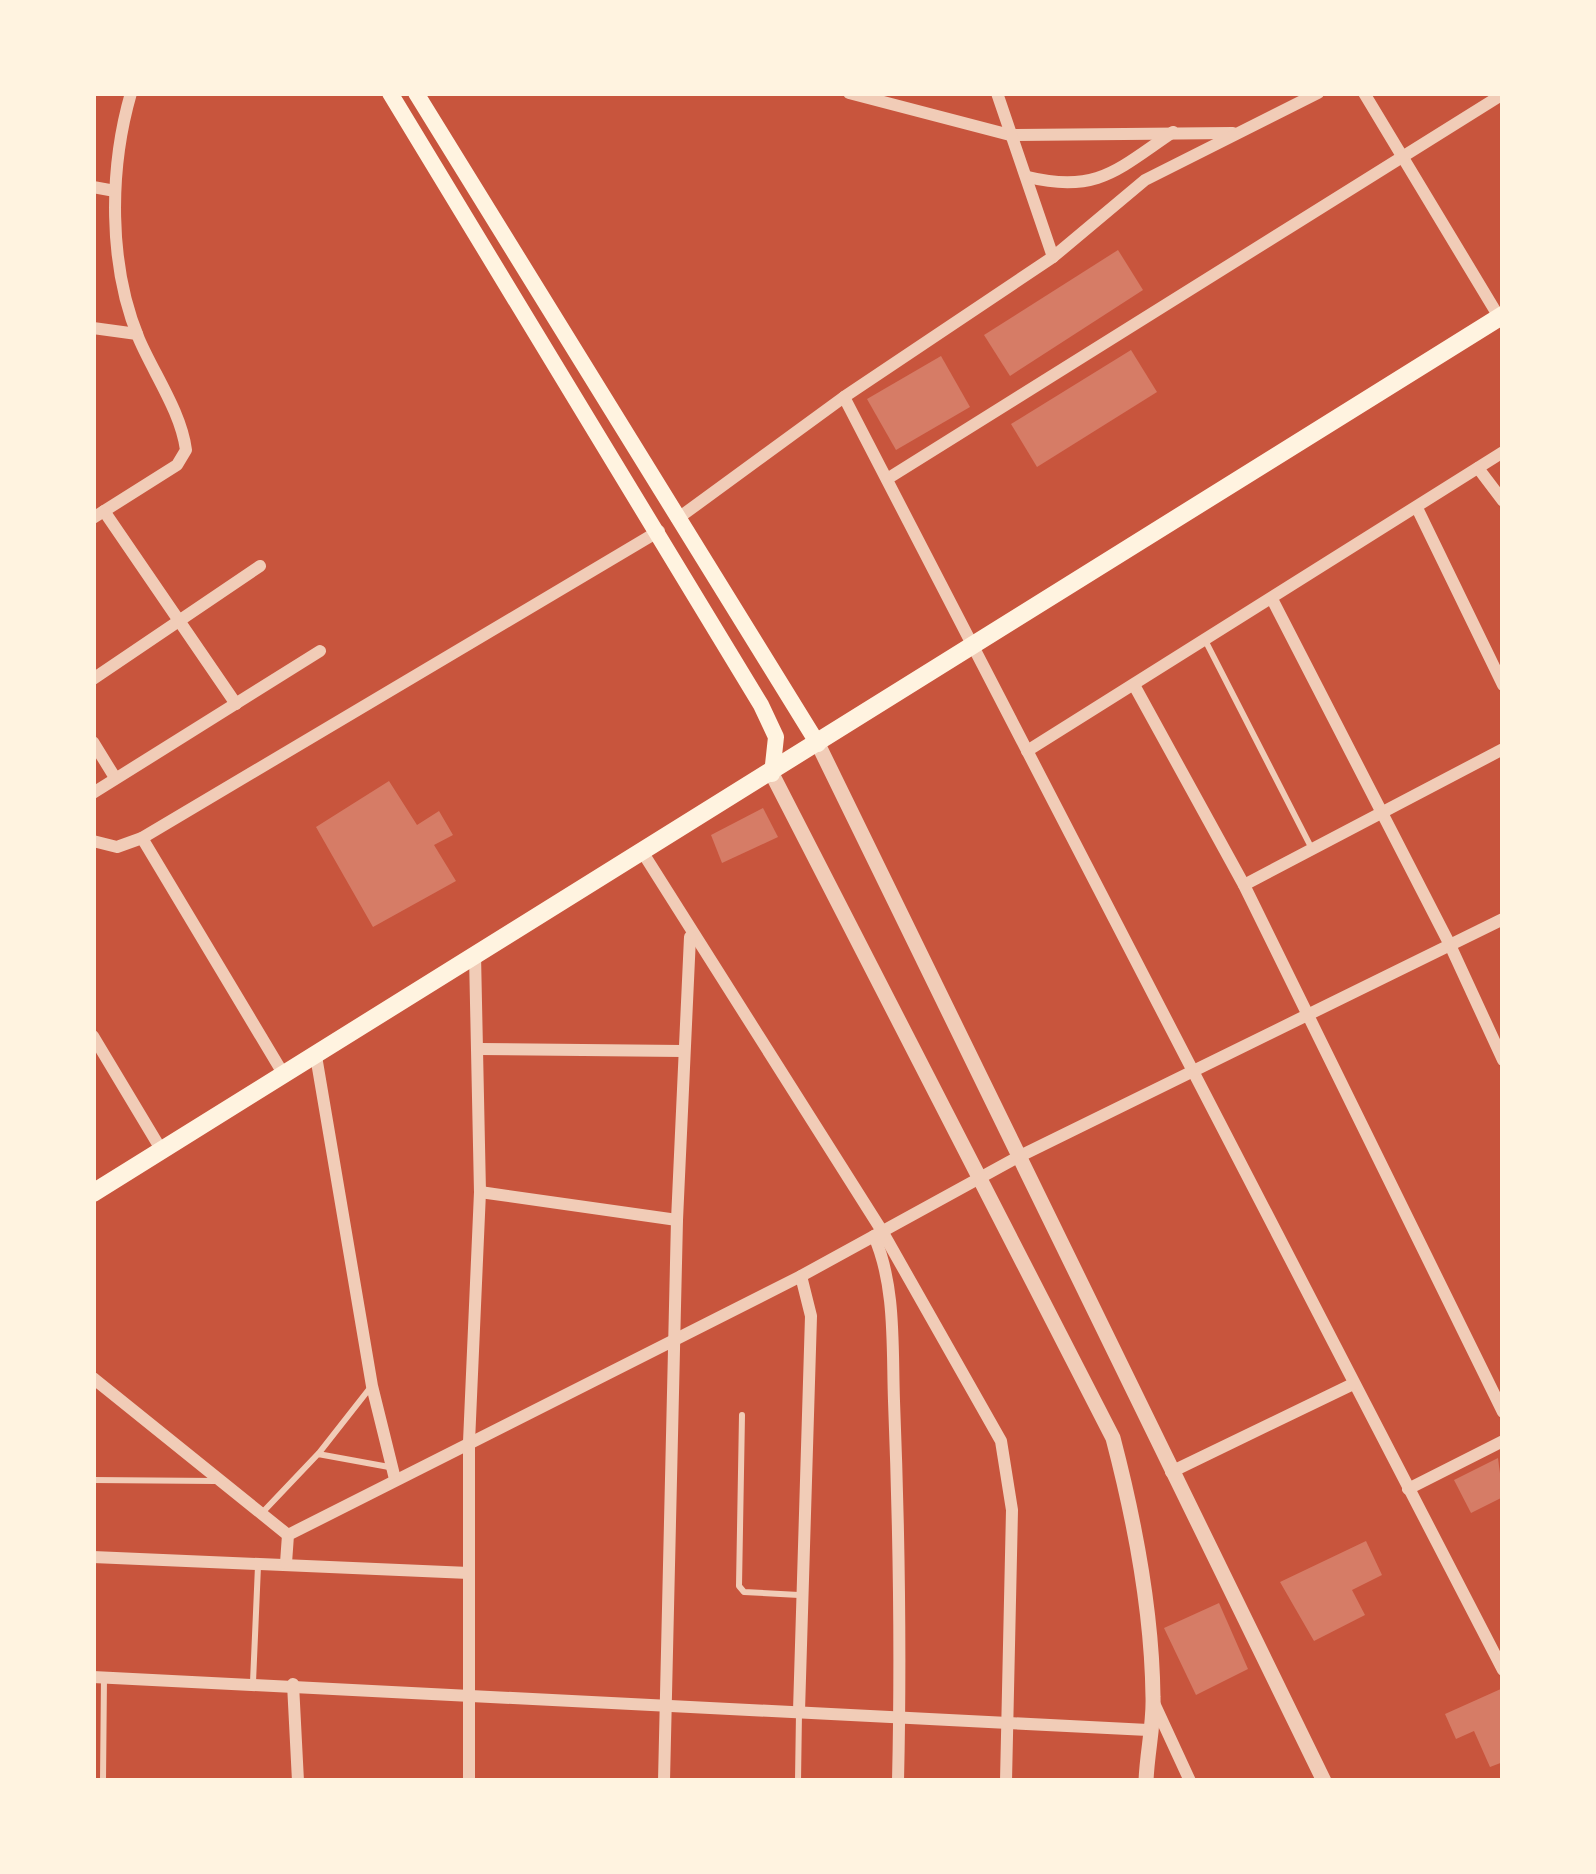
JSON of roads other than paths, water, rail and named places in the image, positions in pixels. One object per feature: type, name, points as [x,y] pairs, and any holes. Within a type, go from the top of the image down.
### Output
[{"type":"main road","points":[[390,93],[648,511],[770,723],[777,744],[772,774]]},
{"type":"main road","points":[[416,93],[818,744]]},
{"type":"main road","points":[[93,1193],[1502,318]]},
{"type":"street","points":[[131,93],[115,191],[126,288],[137,334],[186,450],[176,465],[99,514],[236,704]]},
{"type":"street","points":[[849,93],[1010,135],[1240,133]]},
{"type":"street","points":[[997,93],[1053,257]]},
{"type":"street","points":[[677,519],[844,398],[1053,257],[1145,180],[1318,93]]},
{"type":"street","points":[[1364,93],[1502,318]]},
{"type":"street","points":[[887,479],[1503,94]]},
{"type":"street","points":[[1028,177],[1072,187],[1091,183],[1174,132]]},
{"type":"street","points":[[93,187],[115,191]]},
{"type":"street","points":[[93,328],[137,334]]},
{"type":"street","points":[[844,398],[1351,1385],[1503,1670]]},
{"type":"street","points":[[1027,751],[1503,452]]},
{"type":"street","points":[[1478,467],[1503,501]]},
{"type":"street","points":[[1417,508],[1503,685]]},
{"type":"street","points":[[93,841],[117,847],[142,838],[660,531]]},
{"type":"street","points":[[93,679],[260,566]]},
{"type":"street","points":[[1272,599],[1450,945],[1503,1060]]},
{"type":"street","points":[[93,793],[320,651]]},
{"type":"street","points":[[1134,685],[1244,885],[1503,1412]]},
{"type":"street","points":[[93,742],[114,776]]},
{"type":"street","points":[[818,744],[1324,1781]]},
{"type":"street","points":[[1244,885],[1503,749]]},
{"type":"street","points":[[772,774],[1113,1438],[1132,1510],[1154,1702],[1190,1781]]},
{"type":"street","points":[[142,838],[284,1075]]},
{"type":"street","points":[[644,853],[1001,1441],[1012,1510],[1006,1781]]},
{"type":"street","points":[[288,1535],[393,1474],[469,1442],[801,1276],[1018,1157],[1194,1075],[1503,919]]},
{"type":"street","points":[[664,1781],[677,1220],[691,935]]},
{"type":"street","points":[[469,1781],[469,1442],[480,1192],[475,956]]},
{"type":"street","points":[[93,1036],[163,1151]]},
{"type":"street","points":[[479,1049],[683,1052]]},
{"type":"street","points":[[316,1056],[372,1385],[393,1474]]},
{"type":"street","points":[[480,1192],[677,1220]]},
{"type":"street","points":[[878,1233],[888,1288],[892,1357],[898,1781]]},
{"type":"street","points":[[799,1711],[811,1316],[801,1276]]},
{"type":"street","points":[[93,1378],[288,1535]]},
{"type":"street","points":[[1171,1472],[1351,1385]]},
{"type":"street","points":[[1408,1489],[1503,1441]]},
{"type":"street","points":[[286,1563],[288,1535]]},
{"type":"street","points":[[93,1557],[469,1573]]},
{"type":"street","points":[[99,1677],[1148,1730]]},
{"type":"street","points":[[293,1684],[298,1781]]},
{"type":"street","points":[[1146,1781],[1154,1702]]},
{"type":"lane","points":[[1205,640],[1312,849]]},
{"type":"lane","points":[[261,1514],[318,1454],[372,1385]]},
{"type":"lane","points":[[742,1415],[739,1586],[744,1592],[799,1595]]},
{"type":"lane","points":[[318,1454],[393,1474]]},
{"type":"lane","points":[[93,1480],[217,1481]]},
{"type":"lane","points":[[253,1682],[258,1562]]},
{"type":"lane","points":[[99,1677],[103,1781]]},
{"type":"lane","points":[[798,1781],[799,1711]]}]
